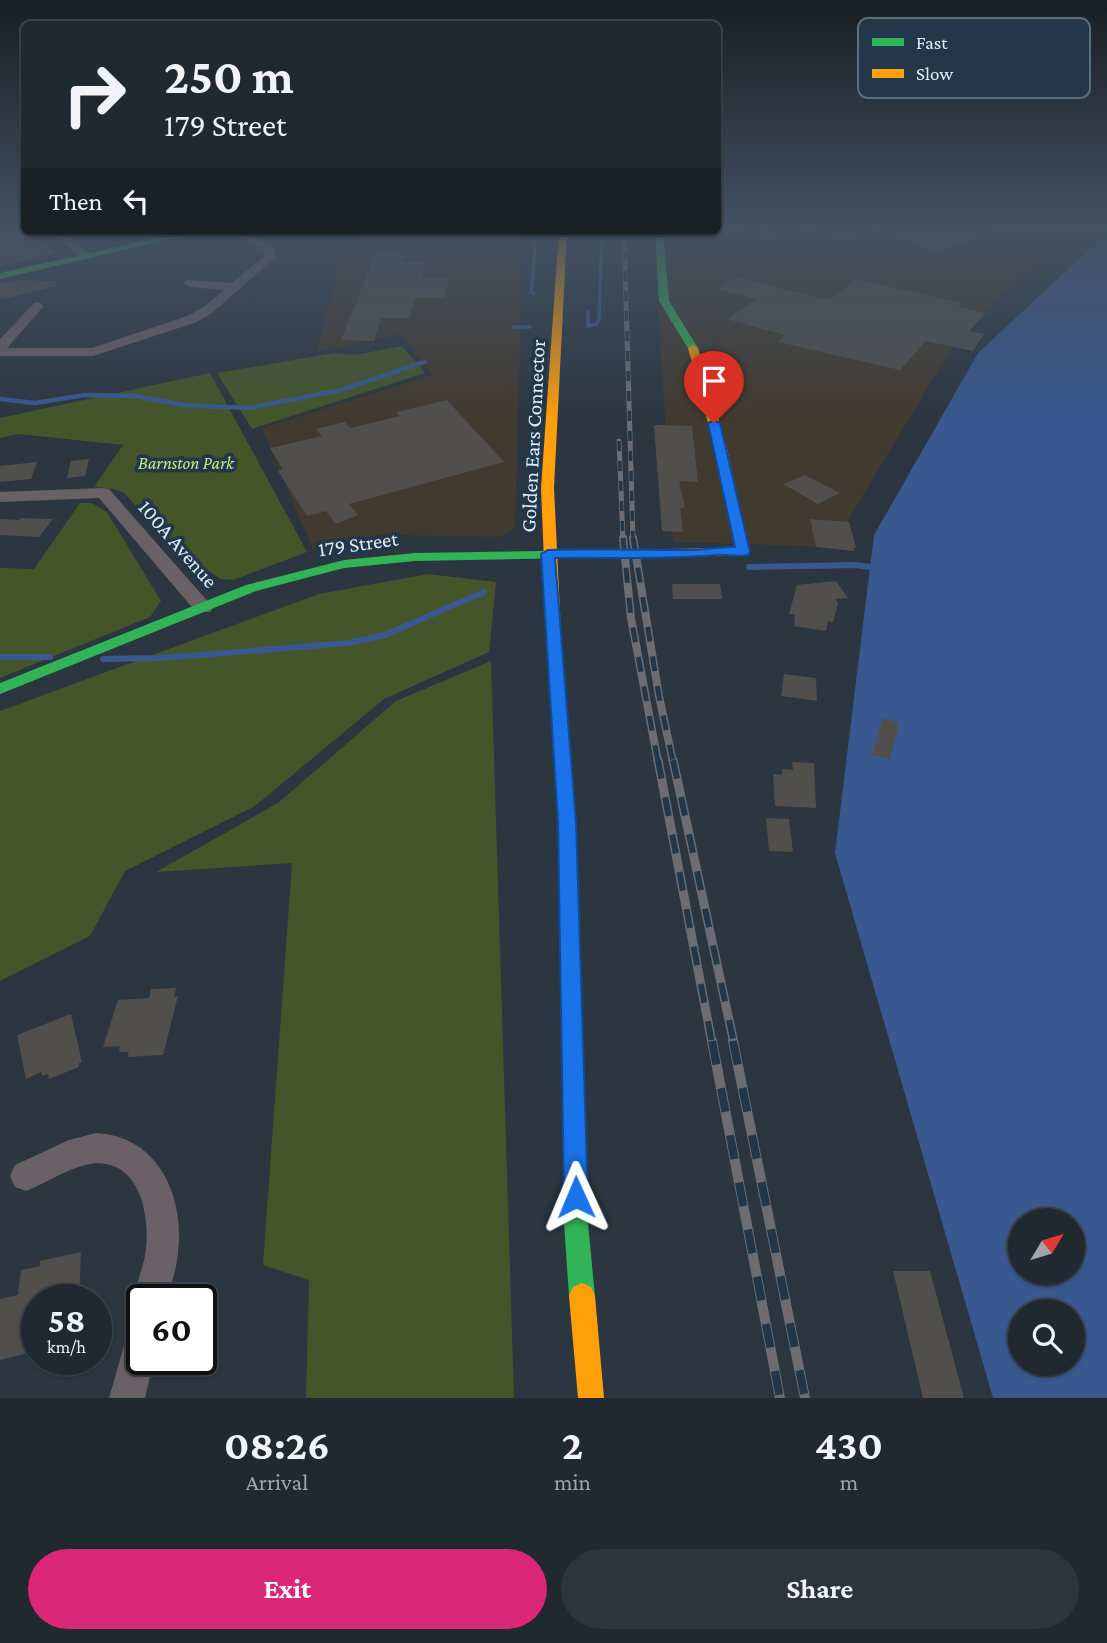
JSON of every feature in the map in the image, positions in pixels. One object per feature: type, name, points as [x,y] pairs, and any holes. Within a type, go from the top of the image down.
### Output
[{"type":"street","points":[[0,350],[87,352],[108,348],[200,315],[230,291]]},
{"type":"street","name":"Golden Ears Connector","points":[[561,291],[548,467],[548,554],[567,822],[576,1223],[591,1398]]},
{"type":"street","name":"179 Street","points":[[0,689],[251,588],[344,564],[415,557],[633,552],[690,555],[718,550],[743,552],[721,449],[693,347],[664,301],[663,291]]},
{"type":"street","points":[[0,350],[38,306]]},
{"type":"street","name":"100A Avenue","points":[[0,497],[103,493],[203,608]]},
{"type":"street","points":[[26,1176],[80,1151],[95,1148],[109,1147],[120,1150],[138,1164],[153,1187],[163,1234],[162,1252],[154,1284]]},
{"type":"street","points":[[127,1398],[133,1375]]},
{"type":"shaded area","points":[[333,291],[521,291],[515,528],[501,537],[381,535],[313,550],[262,428],[432,375],[401,334],[316,352]]},
{"type":"shaded area","points":[[657,291],[1008,291],[960,334],[832,547],[673,542]]},
{"type":"green space","points":[[402,346],[425,373],[252,429],[217,373],[335,353],[354,355]]},
{"type":"green space","name":"Barnston Park","points":[[210,373],[307,552],[233,580],[221,579],[176,549],[124,493],[94,487],[123,445],[19,434],[0,438],[0,418]]},
{"type":"green space","name":"Barnston Park","points":[[80,503],[92,503],[107,512],[161,601],[150,617],[0,678],[0,568],[34,569]]},
{"type":"green space","points":[[428,574],[496,582],[489,652],[384,699],[255,806],[125,871],[90,936],[0,981],[0,711],[319,594]]},
{"type":"green space","points":[[491,661],[514,1398],[306,1398],[309,1280],[263,1265],[292,863],[156,872],[278,803],[396,701]]},
{"type":"water","points":[[1044,291],[1107,291],[1107,1398],[993,1398],[835,853],[874,535],[978,353]]},
{"type":"building","points":[[0,291],[35,291],[0,300]]},
{"type":"building","points":[[360,291],[446,291],[444,298],[415,298],[409,318],[381,318],[374,341],[341,340]]},
{"type":"building","points":[[726,291],[794,291],[829,300],[840,291],[910,291],[962,303],[958,307],[986,313],[969,331],[984,334],[973,351],[926,341],[900,370],[778,342],[785,335],[727,319],[756,299]]},
{"type":"building","points":[[447,400],[504,462],[349,504],[358,515],[336,524],[326,511],[307,516],[278,471],[283,469],[270,448],[322,436],[316,429],[345,422],[350,428],[400,416],[397,412]]},
{"type":"building","points":[[654,425],[692,426],[698,482],[679,481],[685,508],[680,508],[683,532],[662,531]]},
{"type":"building","points":[[89,459],[85,476],[67,478],[71,461]]},
{"type":"building","points":[[37,462],[31,479],[0,482],[0,466]]},
{"type":"building","points":[[805,475],[840,493],[818,504],[783,484]]},
{"type":"building","points":[[0,519],[53,519],[39,537],[0,535]]},
{"type":"building","points":[[810,519],[849,522],[856,548],[853,548],[854,551],[816,547]]},
{"type":"building","points":[[836,581],[848,598],[835,599],[838,603],[833,622],[828,621],[826,631],[794,626],[795,615],[789,614],[797,585]]},
{"type":"building","points":[[672,584],[720,584],[722,599],[673,599]]},
{"type":"building","points":[[784,674],[816,678],[817,701],[781,696]]},
{"type":"building","points":[[883,718],[899,723],[890,759],[872,755]]},
{"type":"building","points":[[792,762],[814,763],[816,808],[775,806],[773,774],[782,775],[782,769],[793,770]]},
{"type":"building","points":[[766,818],[789,819],[793,852],[769,851]]},
{"type":"building","points":[[176,988],[174,997],[178,996],[163,1055],[127,1057],[129,1052],[119,1052],[120,1046],[103,1047],[118,1000],[149,998],[151,989]]},
{"type":"building","points":[[71,1014],[82,1062],[79,1067],[49,1079],[48,1074],[42,1076],[41,1072],[26,1079],[17,1035]]},
{"type":"building","points":[[81,1252],[80,1284],[21,1284],[21,1355],[0,1360],[0,1299],[18,1295],[21,1270],[40,1266],[40,1261]]},
{"type":"building","points":[[893,1271],[930,1271],[964,1398],[923,1398]]},
{"type":"waterway","points":[[531,291],[534,294]]},
{"type":"waterway","points":[[588,312],[588,326],[597,324],[600,291]]},
{"type":"waterway","points":[[513,327],[530,327]]},
{"type":"waterway","points":[[416,365],[425,362]]},
{"type":"waterway","points":[[416,365],[421,363]]},
{"type":"waterway","points":[[0,399],[35,403],[85,395],[135,396],[183,405],[248,408],[341,390],[416,365]]},
{"type":"waterway","points":[[749,567],[856,565],[877,568]]},
{"type":"waterway","points":[[103,659],[162,658],[349,643],[385,635],[484,592]]},
{"type":"waterway","points":[[0,657],[50,657]]},
{"type":"railway","points":[[626,291],[633,540]]},
{"type":"railway","points":[[619,441],[623,540]]},
{"type":"railway","points":[[623,538],[631,618],[658,762]]},
{"type":"railway","points":[[633,538],[659,696],[673,762]]},
{"type":"railway","points":[[658,760],[712,1043]]},
{"type":"railway","points":[[673,760],[734,1043]]},
{"type":"railway","points":[[712,1041],[780,1398]]},
{"type":"railway","points":[[733,1041],[805,1398]]},
{"type":"traffic: fast","points":[[663,291],[664,301],[693,348]]},
{"type":"traffic: fast","points":[[0,689],[251,588],[344,564],[415,557],[671,553]]},
{"type":"traffic: fast","points":[[554,633],[567,822],[576,1223],[582,1296]]},
{"type":"traffic: slow","points":[[554,633],[548,488],[560,291]]},
{"type":"traffic: slow","points":[[671,553],[743,552],[721,449],[693,348]]},
{"type":"traffic: slow","points":[[582,1296],[591,1398]]},
{"type":"route","points":[[576,1197],[567,822],[548,554],[633,552],[690,555],[718,550],[743,552],[714,423]]}]
